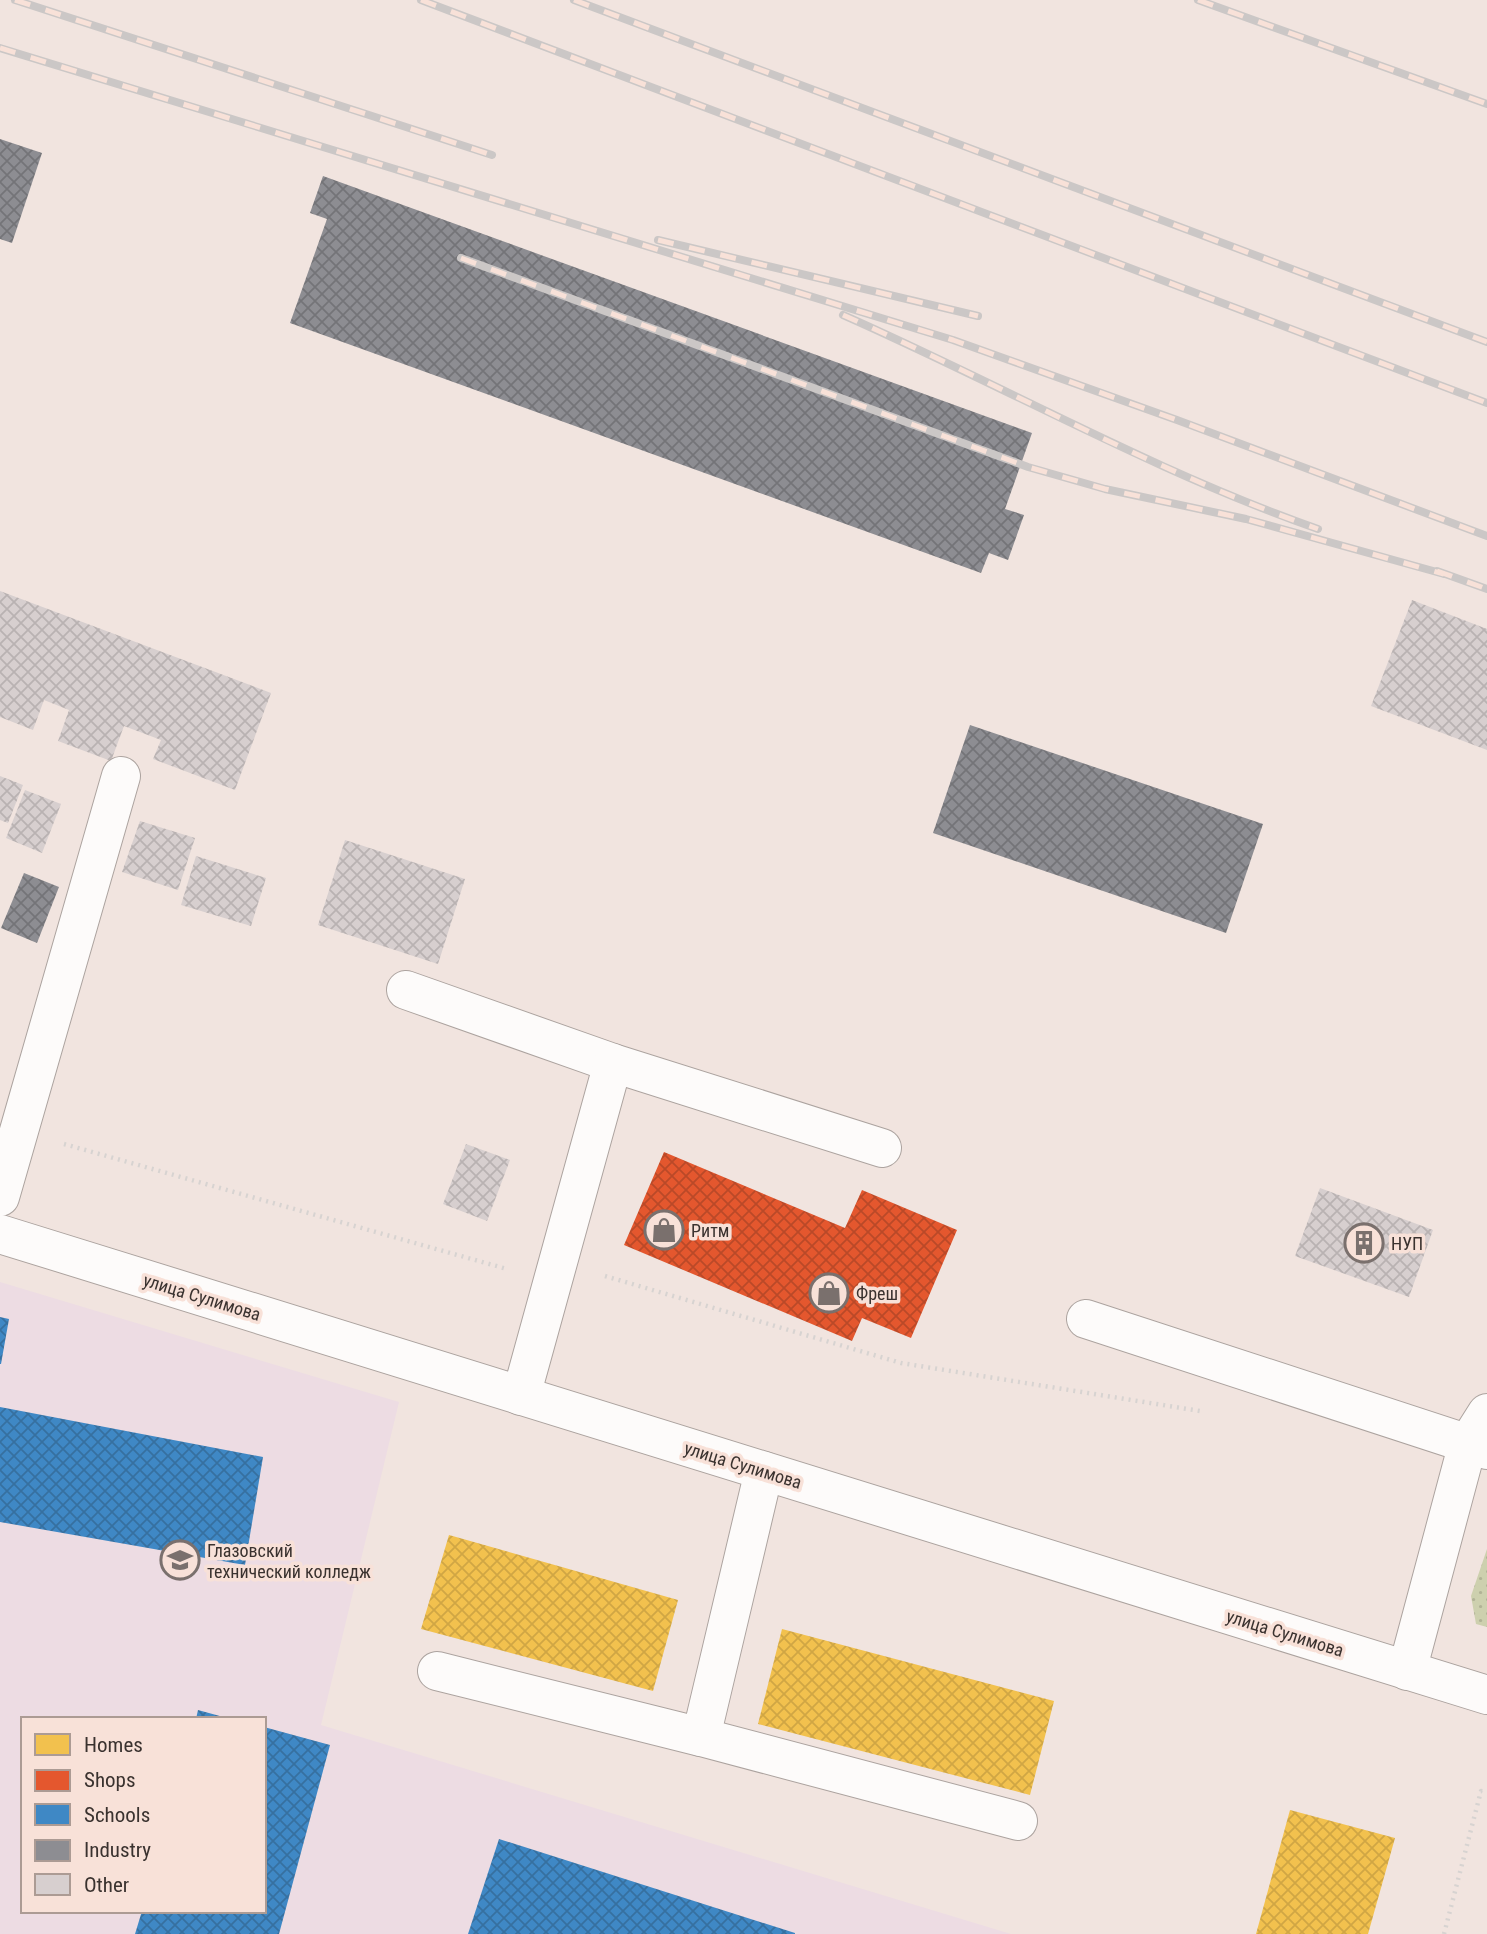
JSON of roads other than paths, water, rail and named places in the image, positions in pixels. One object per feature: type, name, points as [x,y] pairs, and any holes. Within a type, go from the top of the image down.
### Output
[{"type":"main road","points":[[0,1197],[121,776]]},
{"type":"main road","points":[[406,990],[613,1063],[882,1149]]},
{"type":"main road","points":[[521,1396],[613,1063]]},
{"type":"main road","name":"улица Сулимова","points":[[0,1234],[1487,1695]]},
{"type":"main road","points":[[1086,1319],[1481,1435],[1407,1671]]},
{"type":"main road","points":[[701,1737],[764,1471]]},
{"type":"main road","points":[[437,1671],[1018,1821]]},
{"type":"railway","points":[[15,0],[492,155]]},
{"type":"railway","points":[[421,0],[1487,403]]},
{"type":"railway","points":[[574,0],[1487,342]]},
{"type":"railway","points":[[1198,0],[1487,104]]},
{"type":"railway","points":[[0,48],[953,340],[1487,536]]},
{"type":"railway","points":[[658,240],[978,316]]},
{"type":"railway","points":[[461,258],[1028,467],[1105,489],[1246,519],[1444,574]]},
{"type":"railway","points":[[843,315],[1137,454],[1257,506],[1318,529]]},
{"type":"railway","points":[[1437,571],[1487,589]]},
{"type":"place","name":"Ритм","points":[[664,1230]]},
{"type":"place","name":"НУП","points":[[1364,1243]]},
{"type":"place","name":"Фреш","points":[[829,1293]]},
{"type":"place","name":"Глазовский технический колледж","points":[[180,1560]]}]
